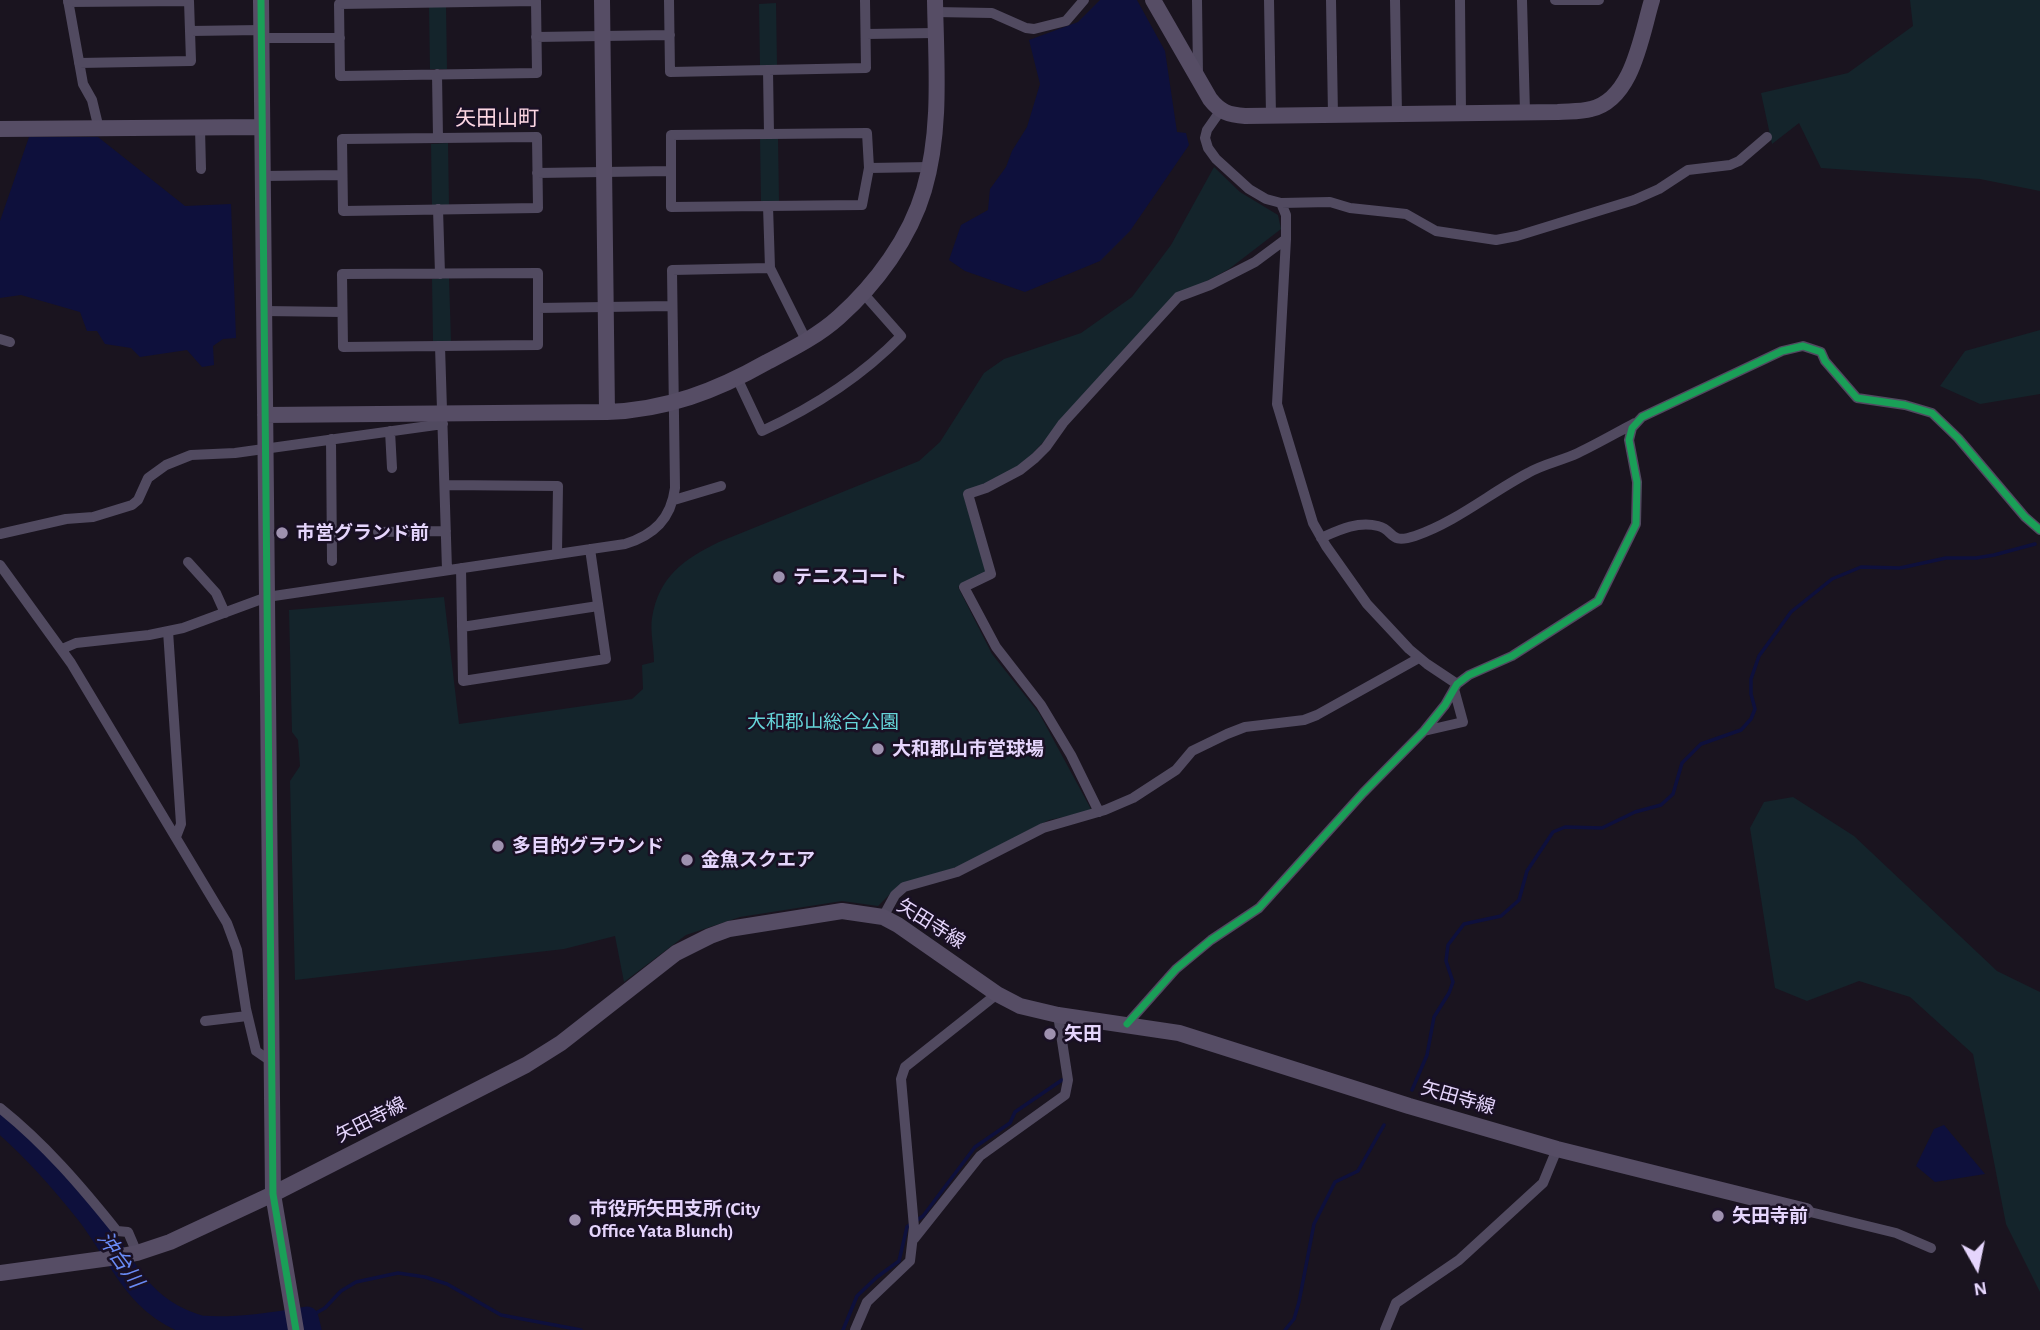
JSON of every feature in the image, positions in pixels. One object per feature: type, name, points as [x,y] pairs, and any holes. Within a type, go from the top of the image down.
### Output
[{"type":"street","points":[[261,0],[273,1194],[296,1330]]},
{"type":"street","points":[[602,0],[607,412]]},
{"type":"street","points":[[669,0],[670,72],[866,68],[865,0]]},
{"type":"street","points":[[265,415],[443,418],[607,412],[674,403],[708,392],[737,378],[806,340],[839,317],[889,261],[903,237],[923,193],[930,167],[936,117],[935,6],[992,13],[1034,29],[1066,21],[1084,0]]},
{"type":"street","points":[[1153,0],[1210,99],[1221,110],[1233,115],[1592,109],[1612,98],[1628,76],[1651,0]]},
{"type":"street","points":[[1198,0],[1199,80]]},
{"type":"street","points":[[1269,0],[1271,115]]},
{"type":"street","points":[[1332,0],[1333,115]]},
{"type":"street","points":[[1395,0],[1397,114]]},
{"type":"street","points":[[1460,0],[1461,113]]},
{"type":"street","points":[[1522,0],[1525,112]]},
{"type":"street","points":[[1555,0],[1599,0]]},
{"type":"street","points":[[79,62],[191,61],[189,1],[68,1],[79,62],[83,84],[92,100],[99,129]]},
{"type":"street","points":[[536,1],[536,37],[537,73],[340,76],[340,4],[536,1]]},
{"type":"street","points":[[190,31],[340,38]]},
{"type":"street","points":[[866,34],[935,33]]},
{"type":"street","points":[[536,37],[670,35]]},
{"type":"street","points":[[768,70],[769,134]]},
{"type":"street","points":[[437,75],[438,138]]},
{"type":"street","points":[[1221,110],[1207,130],[1205,138],[1208,148],[1216,159],[1249,189],[1266,199],[1282,203],[1338,203],[1350,208],[1406,214],[1436,230],[1496,240],[1634,200],[1659,189],[1688,170],[1730,165],[1739,161],[1767,137]]},
{"type":"street","points":[[0,129],[262,127]]},
{"type":"street","points":[[200,128],[201,169]]},
{"type":"street","points":[[867,133],[869,169],[862,205],[671,207],[671,135],[867,133]]},
{"type":"street","points":[[537,137],[537,173],[538,208],[343,211],[342,139],[537,137]]},
{"type":"street","points":[[869,169],[930,167]]},
{"type":"street","points":[[537,173],[671,171]]},
{"type":"street","points":[[263,176],[342,175]]},
{"type":"street","points":[[1282,203],[1286,215],[1286,239],[1277,404],[1313,523],[1321,538],[1367,604],[1419,657],[1456,687],[1463,722],[1424,731]]},
{"type":"street","points":[[768,206],[770,268],[806,340]]},
{"type":"street","points":[[438,209],[440,274]]},
{"type":"street","points":[[1099,812],[1071,755],[1041,705],[996,647],[964,587],[991,574],[968,494],[1020,470],[1035,458],[1063,423],[1178,297],[1210,285],[1255,262],[1286,239]]},
{"type":"street","points":[[62,649],[76,643],[167,631],[267,597],[625,544],[644,538],[657,528],[671,510],[674,500],[672,270],[770,268]]},
{"type":"street","points":[[538,273],[538,308],[538,345],[343,347],[342,274],[538,273]]},
{"type":"street","points":[[737,378],[762,431],[797,413],[855,376],[887,351],[901,336],[863,293]]},
{"type":"street","points":[[538,308],[672,306]]},
{"type":"street","points":[[264,311],[342,312]]},
{"type":"street","points":[[440,346],[447,570]]},
{"type":"street","points":[[1321,538],[1344,528],[1367,525],[1381,527],[1398,540],[1416,536],[1464,513],[1535,469],[1577,453],[1642,417],[1782,351],[1803,346],[1821,352],[1857,398],[1905,405],[1932,413],[1958,438],[2025,517],[2040,530]]},
{"type":"street","points":[[0,534],[45,523],[93,517],[132,505],[138,500],[148,478],[166,465],[191,455],[235,453],[390,431],[443,418]]},
{"type":"street","points":[[1127,1024],[1159,986],[1194,954],[1259,908],[1363,793],[1424,731],[1468,675],[1512,656],[1598,601],[1636,524],[1637,482],[1629,440],[1635,423]]},
{"type":"street","points":[[390,431],[392,468]]},
{"type":"street","points":[[331,439],[332,561]]},
{"type":"street","points":[[445,485],[558,486],[557,554]]},
{"type":"street","points":[[674,500],[721,486]]},
{"type":"street","points":[[378,532],[446,531]]},
{"type":"street","points":[[461,568],[463,681],[606,659],[590,549]]},
{"type":"street","points":[[188,562],[216,593],[225,612]]},
{"type":"street","points":[[0,565],[62,649],[210,893],[233,937],[256,1051],[272,1062]]},
{"type":"street","points":[[462,627],[598,606]]},
{"type":"street","points":[[167,631],[181,824],[176,837]]},
{"type":"street","points":[[883,917],[895,895],[904,887],[957,872],[1043,828],[1099,812],[1133,798],[1176,770],[1192,751],[1245,727],[1304,720],[1317,715],[1419,657]]},
{"type":"street","name":"矢田寺線","points":[[0,1273],[133,1254],[178,1238],[273,1194],[526,1065],[561,1043],[660,965],[695,942],[729,929],[825,912],[858,912],[883,917],[922,940],[996,994],[1020,1006],[1058,1015],[1179,1033],[1409,1106],[1557,1149],[1807,1212]]},
{"type":"street","points":[[855,1330],[867,1302],[910,1261],[914,1229],[901,1079],[905,1067],[996,994]]},
{"type":"street","points":[[914,1229],[981,1156],[1065,1095],[1068,1080],[1058,1015]]},
{"type":"street","points":[[205,1021],[247,1016]]},
{"type":"street","points":[[0,1108],[69,1172],[117,1231],[128,1232],[133,1254]]},
{"type":"street","points":[[1385,1330],[1396,1303],[1459,1260],[1543,1183],[1557,1149]]},
{"type":"street","points":[[1807,1212],[1896,1233],[1931,1248]]},
{"type":"green space","points":[[1910,0],[2040,0],[2040,191],[1980,179],[1821,168],[1799,123],[1772,144],[1761,93],[1848,73],[1913,26]]},
{"type":"green space","points":[[776,3],[777,65],[760,66],[759,4]]},
{"type":"green space","points":[[446,6],[447,69],[430,69],[429,7]]},
{"type":"green space","points":[[760,138],[778,138],[779,201],[761,201]]},
{"type":"green space","points":[[448,143],[449,205],[432,206],[431,144]]},
{"type":"green space","name":"大和郡山総合公園","points":[[1214,167],[1240,192],[1278,215],[1281,229],[1229,269],[1168,302],[1020,467],[964,497],[987,572],[958,587],[992,654],[1039,713],[1092,811],[1049,820],[957,867],[898,886],[878,906],[842,901],[740,917],[686,935],[624,982],[615,936],[564,949],[295,980],[290,781],[300,766],[298,740],[292,732],[289,610],[444,597],[459,724],[632,699],[643,689],[642,665],[654,662],[651,628],[655,603],[667,580],[684,562],[719,542],[919,461],[940,442],[984,373],[1004,359],[1081,333],[1132,297],[1171,245]]},
{"type":"green space","points":[[449,278],[451,341],[433,341],[432,279]]},
{"type":"green space","points":[[2040,330],[2040,394],[1980,404],[1940,386],[1965,351]]},
{"type":"green space","points":[[1793,797],[1854,836],[1997,971],[2040,992],[2040,1292],[2006,1224],[1973,1054],[1910,997],[1859,981],[1807,1001],[1775,988],[1750,828],[1764,802]]},
{"type":"shaded area","points":[[1100,0],[1137,0],[1165,51],[1177,132],[1186,133],[1189,145],[1130,231],[1100,261],[1025,292],[965,271],[949,260],[961,225],[988,210],[990,189],[1006,167],[1012,151],[1027,127],[1040,84],[1029,40],[1078,22]]},
{"type":"shaded area","points":[[29,137],[98,137],[185,206],[231,204],[236,338],[223,339],[213,346],[214,365],[202,367],[187,350],[140,357],[131,348],[105,344],[97,331],[87,331],[80,312],[21,295],[0,298],[0,221]]},
{"type":"shaded area","points":[[1944,1125],[1985,1174],[1935,1182],[1916,1166],[1934,1129]]},
{"type":"waterway","points":[[1412,1090],[1427,1055],[1434,1017],[1453,982],[1446,961],[1448,945],[1464,924],[1501,916],[1519,900],[1527,871],[1553,832],[1565,827],[1602,828],[1635,812],[1661,805],[1673,794],[1682,763],[1701,744],[1741,730],[1751,719],[1755,709],[1751,679],[1759,656],[1791,612],[1832,579],[1861,567],[1900,568],[1946,558],[1976,558],[2035,544]]},
{"type":"waterway","points":[[917,1220],[923,1216],[975,1147],[1010,1123],[1015,1112],[1062,1080]]},
{"type":"waterway","name":"沖台川","points":[[0,1120],[68,1189],[134,1282],[161,1309],[201,1327],[241,1327],[307,1318],[310,1330]]},
{"type":"waterway","points":[[1285,1330],[1294,1319],[1299,1302],[1314,1224],[1335,1182],[1358,1171],[1384,1125]]},
{"type":"waterway","points":[[843,1330],[857,1296],[899,1261],[907,1227],[911,1224]]},
{"type":"waterway","points":[[307,1318],[325,1308],[341,1291],[356,1282],[398,1273],[447,1284],[501,1315],[581,1330]]},
{"type":"cycle path","points":[[261,0],[273,1194],[296,1330]]},
{"type":"cycle path","points":[[1127,1024],[1176,969],[1211,940],[1259,908],[1363,793],[1424,731],[1445,705],[1457,684],[1469,675],[1512,656],[1598,601],[1636,524],[1637,482],[1629,440],[1632,428],[1642,417],[1782,351],[1803,346],[1821,352],[1825,361],[1857,398],[1905,405],[1932,413],[1958,438],[2025,517],[2040,530]]},
{"type":"place","name":"市営グランド前","points":[[282,533]]},
{"type":"place","name":"テニスコート","points":[[779,577]]},
{"type":"place","name":"大和郡山市営球場","points":[[878,749]]},
{"type":"place","name":"多目的グラウンド","points":[[498,846]]},
{"type":"place","name":"金魚スクエア","points":[[687,860]]},
{"type":"place","name":"矢田","points":[[1050,1034]]},
{"type":"place","name":"矢田寺前","points":[[1718,1216]]},
{"type":"place","name":"市役所矢田支所 (City Office Yata Blunch)","points":[[575,1220]]},
{"type":"district","name":"矢田山町","points":[[497,119]]}]
